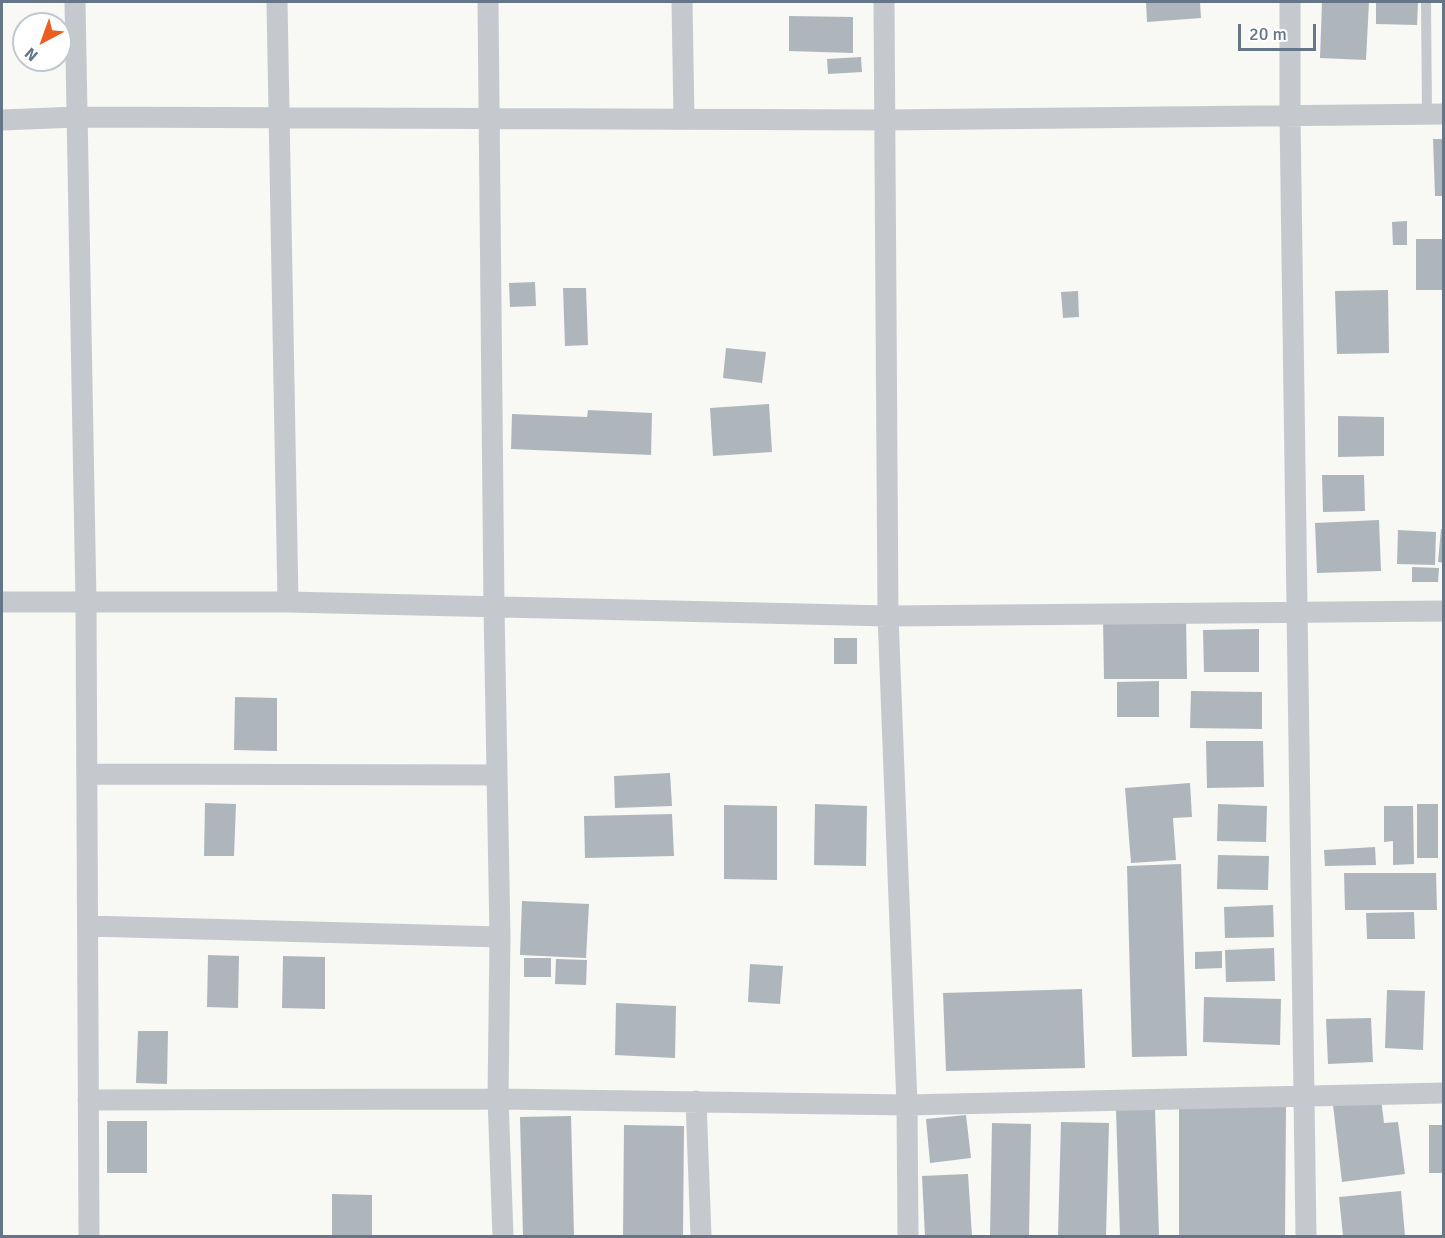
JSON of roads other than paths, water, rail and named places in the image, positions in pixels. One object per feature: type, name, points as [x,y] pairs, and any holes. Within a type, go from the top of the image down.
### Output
[{"type":"street","points":[[75,2],[86,602],[89,1236]]},
{"type":"street","points":[[278,2],[288,602]]},
{"type":"street","points":[[488,2],[500,937],[498,1099],[503,1236]]},
{"type":"street","points":[[682,2],[684,119]]},
{"type":"street","points":[[884,2],[888,616],[908,1104],[908,1236]]},
{"type":"street","points":[[1290,2],[1306,1236]]},
{"type":"street","points":[[2,120],[77,117],[885,120],[1435,114]]},
{"type":"street","points":[[2,602],[288,602],[888,616],[1443,611]]},
{"type":"street","points":[[87,774],[497,775]]},
{"type":"street","points":[[88,926],[500,937]]},
{"type":"street","points":[[88,1100],[498,1099],[908,1104],[1443,1093]]},
{"type":"street","points":[[696,1101],[700,1236]]},
{"type":"lane","points":[[1426,2],[1435,114]]}]
